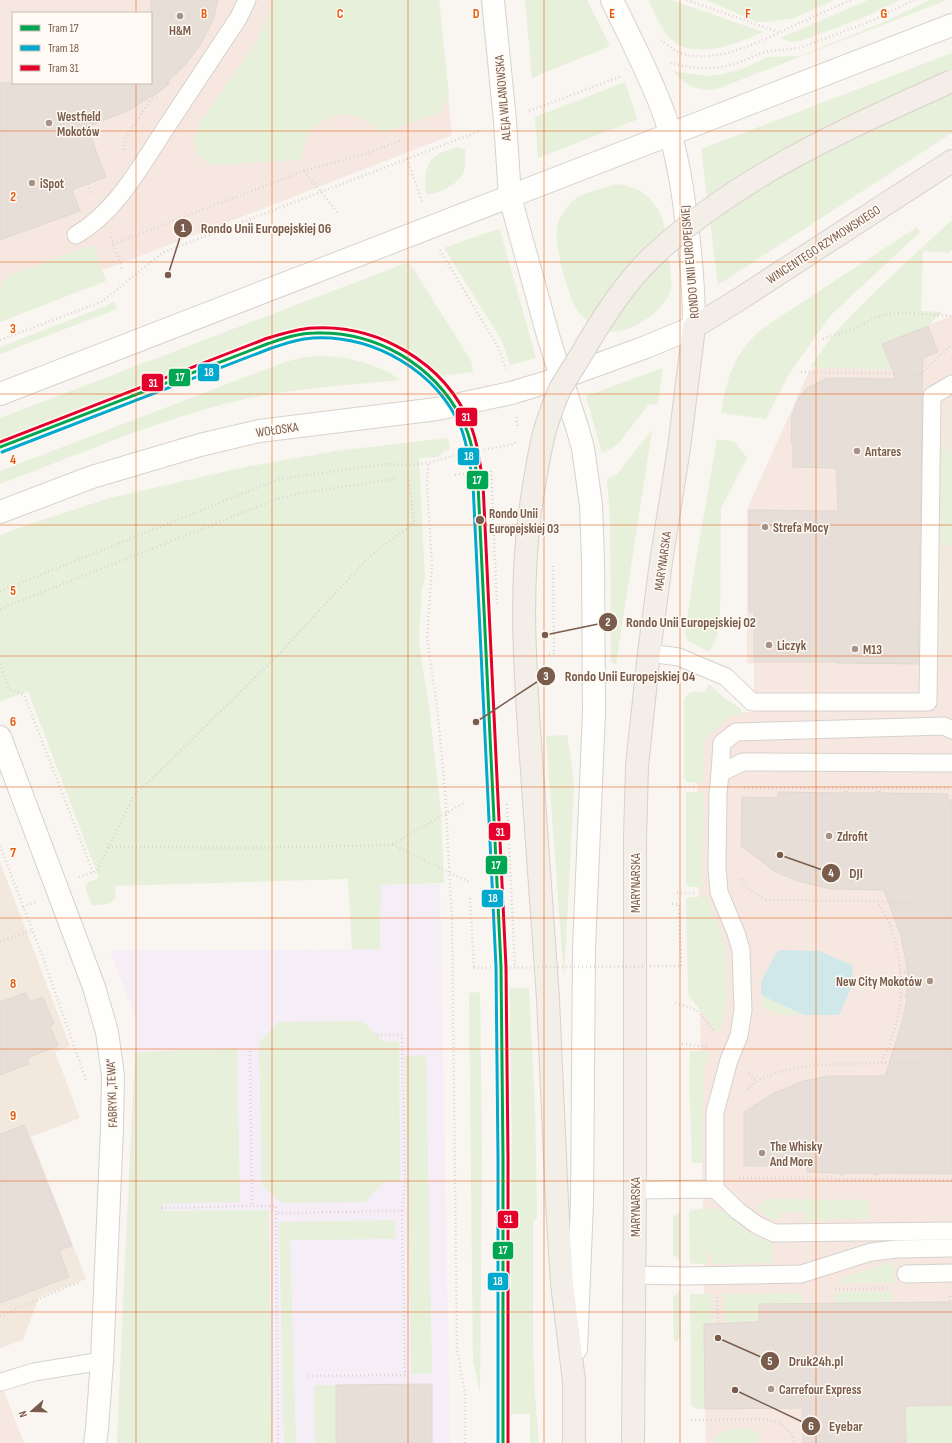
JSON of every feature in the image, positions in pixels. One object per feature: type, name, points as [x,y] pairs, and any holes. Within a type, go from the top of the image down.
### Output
[{"type":"main road","name":"ALEJA WILANOWSKA","points":[[493,0],[505,121],[510,196]]},
{"type":"main road","points":[[612,0],[655,91],[670,134]]},
{"type":"main road","points":[[0,394],[952,25]]},
{"type":"main road","points":[[574,1381],[562,1284],[556,1194],[547,978],[524,662],[523,599],[528,516],[545,431],[559,391],[603,318],[622,292],[651,258],[685,228],[719,203],[802,152],[872,117],[952,81]]},
{"type":"main road","name":"RONDO UNII EUROPEJSKIEJ","points":[[561,378],[646,347],[694,327],[694,292],[682,184],[670,134]]},
{"type":"main road","name":"WINCENTEGO RZYMOWSKIEGO","points":[[694,327],[952,161]]},
{"type":"main road","points":[[510,196],[549,339],[583,448],[591,505],[594,628],[594,712],[584,948],[582,1203],[574,1381],[574,1443]]},
{"type":"main road","name":"MARYNARSKA","points":[[633,1443],[635,839],[637,766],[649,653],[662,554],[680,441],[694,327]]},
{"type":"main road","name":"WOŁOSKA","points":[[0,512],[92,477],[207,443],[259,431],[458,405],[505,395],[561,378]]},
{"type":"main road","name":"FABRYKI „TEWA”","points":[[0,737],[90,974],[107,1032],[113,1076],[102,1361],[95,1443]]},
{"type":"lane","points":[[76,235],[90,226],[101,216],[126,188],[239,17],[247,0]]},
{"type":"lane","points":[[649,653],[679,657],[726,677],[752,702],[928,702],[932,396],[952,384]]},
{"type":"lane","points":[[715,1189],[715,1112],[729,1060],[739,1036],[743,1010],[740,950],[736,933],[718,892],[717,867],[719,781],[722,743],[736,732],[944,726],[952,730]]},
{"type":"lane","points":[[719,781],[742,762],[952,763]]},
{"type":"lane","points":[[635,1190],[715,1189],[744,1216],[757,1225],[774,1233],[952,1231]]},
{"type":"lane","points":[[634,1275],[684,1276],[801,1274],[871,1252],[897,1249],[952,1248]]},
{"type":"lane","points":[[906,1274],[952,1273]]},
{"type":"lane","points":[[1,1382],[34,1372],[102,1361]]},
{"type":"path","points":[[687,0],[778,32]]},
{"type":"path","points":[[654,43],[661,40],[671,48],[684,54],[700,56],[730,52],[749,46],[851,0]]},
{"type":"path","points":[[664,61],[695,69],[713,69],[737,63],[765,52],[795,49],[869,22],[914,0]]},
{"type":"path","points":[[532,110],[625,76]]},
{"type":"path","points":[[0,340],[101,302],[164,252],[477,132]]},
{"type":"path","points":[[114,244],[304,171],[365,154],[402,140]]},
{"type":"path","points":[[407,159],[424,207]]},
{"type":"path","points":[[304,171],[338,213]]},
{"type":"path","points":[[439,248],[498,347],[506,368]]},
{"type":"path","points":[[823,339],[856,328],[877,317],[887,314],[908,313],[952,316]]},
{"type":"path","points":[[920,374],[952,344]]},
{"type":"path","points":[[801,372],[928,375]]},
{"type":"path","points":[[518,423],[518,430]]},
{"type":"path","points":[[0,591],[269,483],[285,478],[388,464],[413,465],[428,463],[452,456],[514,444],[516,440]]},
{"type":"path","points":[[428,463],[427,486],[432,565],[427,638],[437,706],[447,813],[450,873],[452,922],[457,1349],[465,1393],[465,1443]]},
{"type":"path","points":[[455,475],[482,472]]},
{"type":"path","points":[[75,879],[97,871],[133,797],[275,658],[370,556],[414,523],[409,478]]},
{"type":"path","points":[[0,609],[277,499],[303,493],[396,479]]},
{"type":"path","points":[[0,664],[10,688],[24,695],[93,872]]},
{"type":"path","points":[[719,781],[952,789]]},
{"type":"path","points":[[677,786],[687,787]]},
{"type":"path","points":[[393,845],[464,803]]},
{"type":"path","points":[[108,847],[248,848],[393,845],[469,882]]},
{"type":"path","points":[[0,846],[89,1087]]},
{"type":"path","points":[[739,875],[747,887],[755,894],[766,900],[877,900],[919,904]]},
{"type":"path","points":[[677,893],[688,893]]},
{"type":"path","points":[[470,898],[474,968],[681,966],[679,904],[672,904]]},
{"type":"path","points":[[512,900],[515,968]]},
{"type":"path","points":[[877,900],[889,924],[896,947],[900,972],[901,996],[896,1025],[881,1063]]},
{"type":"path","points":[[0,942],[32,930]]},
{"type":"path","points":[[900,972],[908,972]]},
{"type":"path","points":[[901,996],[907,996]]},
{"type":"path","points":[[675,1003],[698,1010],[716,1033]]},
{"type":"path","points":[[305,1376],[404,1375],[402,1211],[405,1183],[402,1035],[377,1035]]},
{"type":"path","points":[[682,1044],[712,1047]]},
{"type":"path","points":[[250,1051],[252,1206]]},
{"type":"path","points":[[743,1097],[745,1091],[756,1082],[775,1073],[797,1067],[881,1063],[918,1063]]},
{"type":"path","points":[[738,1173],[738,1178],[952,1180]]},
{"type":"path","points":[[162,1208],[276,1206],[278,1443]]},
{"type":"path","points":[[276,1212],[402,1211]]},
{"type":"path","points":[[0,1316],[69,1286],[83,1282]]},
{"type":"path","points":[[717,1291],[718,1322]]},
{"type":"path","points":[[691,1420],[772,1420],[787,1428],[794,1437],[796,1443]]},
{"type":"shaded area","points":[[0,0],[439,0],[452,135],[164,247],[0,308]]},
{"type":"shaded area","points":[[952,316],[952,402],[942,402],[940,668],[952,668],[952,1443],[706,1443],[696,714],[754,712],[754,664],[747,663],[747,509],[809,371]]},
{"type":"shaded area","points":[[942,402],[952,402],[952,668],[940,668]]},
{"type":"shaded area","points":[[0,862],[70,1046],[55,1052],[80,1118],[31,1137],[86,1279],[39,1297],[23,1340],[0,1348]]},
{"type":"shaded area","points":[[440,884],[450,1443],[117,1443],[124,1265],[137,1021],[110,951],[380,949],[381,885]]},
{"type":"shaded area","points":[[0,1380],[7,1399],[24,1443],[0,1443]]},
{"type":"green space","points":[[272,0],[439,0],[449,96],[440,112],[382,134],[370,123],[358,117],[345,115],[332,117],[321,122],[311,132],[304,144],[301,160],[217,165],[203,160],[196,151],[195,146],[196,133],[199,125],[256,42],[271,9]]},
{"type":"green space","points":[[525,0],[587,0],[610,46],[532,78]]},
{"type":"green space","points":[[648,0],[671,0],[763,32],[742,41],[718,48],[705,50],[682,46],[668,36],[658,21]]},
{"type":"green space","points":[[706,0],[834,0],[794,18],[757,22]]},
{"type":"green space","points":[[868,0],[900,0],[867,16],[801,41],[790,42],[780,38]]},
{"type":"green space","points":[[930,0],[947,0],[717,89],[703,90],[692,87],[683,81],[673,71],[707,76],[724,74],[742,69],[768,57],[800,56],[884,22]]},
{"type":"green space","points":[[952,53],[952,133],[718,285],[701,149]]},
{"type":"green space","points":[[625,82],[637,118],[636,120],[538,158],[535,117]]},
{"type":"green space","points":[[458,147],[465,149],[465,166],[462,176],[442,191],[426,194],[426,176],[430,163],[440,153]]},
{"type":"green space","points":[[619,184],[642,192],[654,204],[661,215],[665,229],[671,275],[671,289],[668,297],[655,313],[637,325],[627,329],[609,331],[600,329],[591,324],[577,310],[573,303],[562,270],[557,228],[559,220],[565,209],[578,197],[595,190]]},
{"type":"green space","points":[[952,220],[952,249],[949,253],[923,251],[921,311],[942,312],[928,326],[882,344],[892,370],[811,367],[825,346],[849,318],[885,282]]},
{"type":"green space","points":[[917,227],[920,232],[831,315],[789,374],[766,419],[721,413],[729,376],[733,366],[753,337],[763,328]]},
{"type":"green space","points":[[498,229],[500,230],[536,358],[510,365],[502,341],[444,248]]},
{"type":"green space","points":[[93,245],[106,281],[0,322],[0,289],[7,276]]},
{"type":"green space","points":[[409,262],[471,361],[473,372],[441,376],[421,358],[378,335],[356,329],[332,327],[309,328],[284,332],[258,340],[0,440],[0,418]]},
{"type":"green space","points":[[113,301],[115,302],[117,309],[0,354],[0,347],[106,306]]},
{"type":"green space","points":[[317,356],[339,357],[361,362],[382,369],[401,380],[332,386],[240,400],[189,414],[135,432],[0,484],[0,471],[282,363],[300,358]]},
{"type":"green space","points":[[663,368],[658,404],[648,405],[619,443],[602,453],[586,396]]},
{"type":"green space","points":[[652,430],[616,664],[611,662],[610,515],[607,479],[617,474]]},
{"type":"green space","points":[[448,438],[450,449],[444,451],[438,457],[419,458],[425,579],[422,588],[419,639],[428,698],[441,812],[444,883],[381,885],[380,949],[352,949],[348,879],[115,886],[116,898],[114,901],[108,904],[92,906],[85,887],[88,882],[99,878],[28,691],[0,702],[0,535],[110,498],[245,467],[335,451]]},
{"type":"green space","points":[[717,439],[735,442],[747,458],[721,508],[720,626],[716,639],[709,652],[688,641],[685,633]]},
{"type":"green space","points":[[941,444],[952,455],[952,545],[941,545]]},
{"type":"green space","points":[[709,684],[723,697],[741,709],[742,715],[730,715],[704,740],[703,783],[687,782],[684,778],[684,702],[686,696],[691,692],[705,692]]},
{"type":"green space","points":[[567,735],[574,787],[564,979],[546,736]]},
{"type":"green space","points":[[687,792],[704,792],[702,881],[705,887],[688,887],[686,883]]},
{"type":"green space","points":[[689,897],[708,897],[727,952],[726,1013],[719,1032],[689,996],[688,992],[686,899]]},
{"type":"green space","points":[[509,988],[529,988],[535,1103],[537,1219],[533,1220],[533,1344],[539,1443],[530,1443],[530,1414],[510,1414],[512,1131]]},
{"type":"green space","points":[[480,992],[482,1152],[480,1392],[473,1361],[469,993]]},
{"type":"green space","points":[[761,995],[804,1015],[779,1015],[761,1006]]},
{"type":"green space","points":[[362,1021],[384,1042],[399,1041],[400,1182],[385,1181],[365,1202],[282,1203],[262,1185],[259,1043],[278,1022]]},
{"type":"green space","points":[[237,1049],[240,1202],[163,1204],[163,1211],[269,1210],[272,1443],[117,1443],[135,1053]]},
{"type":"green space","points":[[690,1051],[710,1051],[704,1069],[703,1163],[692,1163],[689,1079]]},
{"type":"green space","points":[[426,1055],[432,1374],[411,1374],[405,1056]]},
{"type":"green space","points":[[766,1199],[868,1200],[868,1219],[804,1221],[804,1212],[781,1212],[781,1220],[769,1218],[759,1211],[758,1206]]},
{"type":"green space","points":[[708,1208],[718,1209],[725,1212],[738,1224],[758,1238],[772,1241],[772,1263],[711,1264],[711,1251],[707,1251],[707,1264],[693,1264],[690,1262],[689,1213],[691,1210]]},
{"type":"green space","points":[[680,1212],[680,1261],[673,1254],[673,1217]]},
{"type":"green space","points":[[395,1220],[396,1239],[290,1240],[296,1443],[284,1443],[279,1222]]},
{"type":"green space","points":[[894,1262],[894,1283],[839,1283],[845,1277]]},
{"type":"green space","points":[[680,1290],[681,1338],[674,1341],[673,1297]]},
{"type":"green space","points":[[838,1292],[892,1292],[892,1303],[834,1304]]},
{"type":"green space","points":[[802,1293],[802,1304],[759,1322],[724,1323],[723,1294]]},
{"type":"green space","points":[[690,1294],[713,1294],[713,1323],[704,1323],[705,1409],[696,1409],[691,1405]]},
{"type":"green space","points":[[314,1385],[336,1385],[336,1443],[315,1443]]},
{"type":"green space","points":[[952,1405],[952,1443],[906,1443],[905,1406]]},
{"type":"green space","points":[[747,1428],[757,1432],[760,1438],[759,1443],[714,1443],[719,1434],[727,1430]]},
{"type":"water","points":[[780,950],[820,951],[853,966],[852,986],[839,1015],[804,1015],[761,995],[761,982],[776,953]]},
{"type":"building","name":"Westfield Mokotów","points":[[151,0],[218,0],[214,18],[202,42],[185,65],[166,83],[170,83],[151,98],[151,96],[130,110],[87,127],[106,177],[72,190],[80,211],[0,240],[0,83],[152,84]]},
{"type":"building","points":[[928,326],[938,352],[923,358],[918,664],[754,662],[754,612],[749,612],[749,510],[838,511],[836,468],[793,467],[793,445],[791,441],[792,415],[799,397],[807,388],[827,378],[896,379],[882,344]]},
{"type":"building","name":"New City Mokotów","points":[[846,791],[850,793],[873,793],[879,791],[883,793],[948,794],[948,800],[952,800],[952,1174],[881,1173],[875,1175],[872,1173],[846,1173],[842,1175],[837,1173],[807,1172],[807,1166],[744,1166],[744,1112],[772,1094],[803,1081],[829,1076],[885,1076],[901,1026],[907,999],[907,967],[901,936],[884,890],[831,889],[797,881],[774,871],[741,846],[742,797],[778,798],[778,792],[842,793]]},
{"type":"building","points":[[25,993],[30,1002],[43,997],[54,1024],[50,1026],[58,1046],[27,1058],[29,1064],[0,1075],[0,1002]]},
{"type":"building","points":[[24,1125],[72,1246],[59,1250],[69,1277],[0,1303],[0,1134]]},
{"type":"building","points":[[952,1302],[952,1405],[905,1406],[906,1443],[803,1443],[802,1408],[705,1409],[704,1324],[759,1322],[759,1304]]},
{"type":"building","points":[[432,1384],[432,1443],[336,1443],[336,1385]]},
{"type":"tram line","name":"31","points":[[0,442],[265,339],[313,328],[337,328],[361,333],[385,341],[406,352],[426,366],[444,383],[459,402],[473,431],[480,461],[483,484],[506,967],[508,1443]]},
{"type":"tram line","name":"17","points":[[0,447],[267,344],[309,333],[338,334],[360,338],[381,345],[400,355],[419,367],[435,382],[450,399],[462,419],[471,443],[478,484],[501,967],[503,1443]]},
{"type":"tram line","name":"18","points":[[2,452],[269,349],[296,341],[313,338],[336,339],[358,343],[380,350],[401,360],[420,374],[436,389],[450,408],[461,428],[467,449],[473,484],[496,967],[498,1443]]},
{"type":"place","name":"H&M","points":[[180,16]]},
{"type":"place","name":"Westfield Mokotów","points":[[49,123]]},
{"type":"place","name":"iSpot","points":[[32,183]]},
{"type":"place","name":"Rondo Unii Europejskiej 06","points":[[168,275]]},
{"type":"place","name":"Antares","points":[[857,451]]},
{"type":"place","name":"Rondo Unii Europejskiej 03","points":[[480,520]]},
{"type":"place","name":"Strefa Mocy","points":[[765,527]]},
{"type":"place","name":"Rondo Unii Europejskiej 02","points":[[545,635]]},
{"type":"place","name":"Liczyk","points":[[769,645]]},
{"type":"place","name":"M13","points":[[855,649]]},
{"type":"place","name":"Rondo Unii Europejskiej 04","points":[[476,722]]},
{"type":"place","name":"Zdrofit","points":[[829,836]]},
{"type":"place","name":"DJI","points":[[780,855]]},
{"type":"place","name":"New City Mokotów","points":[[930,981]]},
{"type":"place","name":"The Whisky And More","points":[[762,1153]]},
{"type":"place","name":"Druk24h.pl","points":[[718,1338]]},
{"type":"place","name":"Carrefour Express","points":[[771,1389]]},
{"type":"place","name":"Eyebar","points":[[735,1390]]}]
